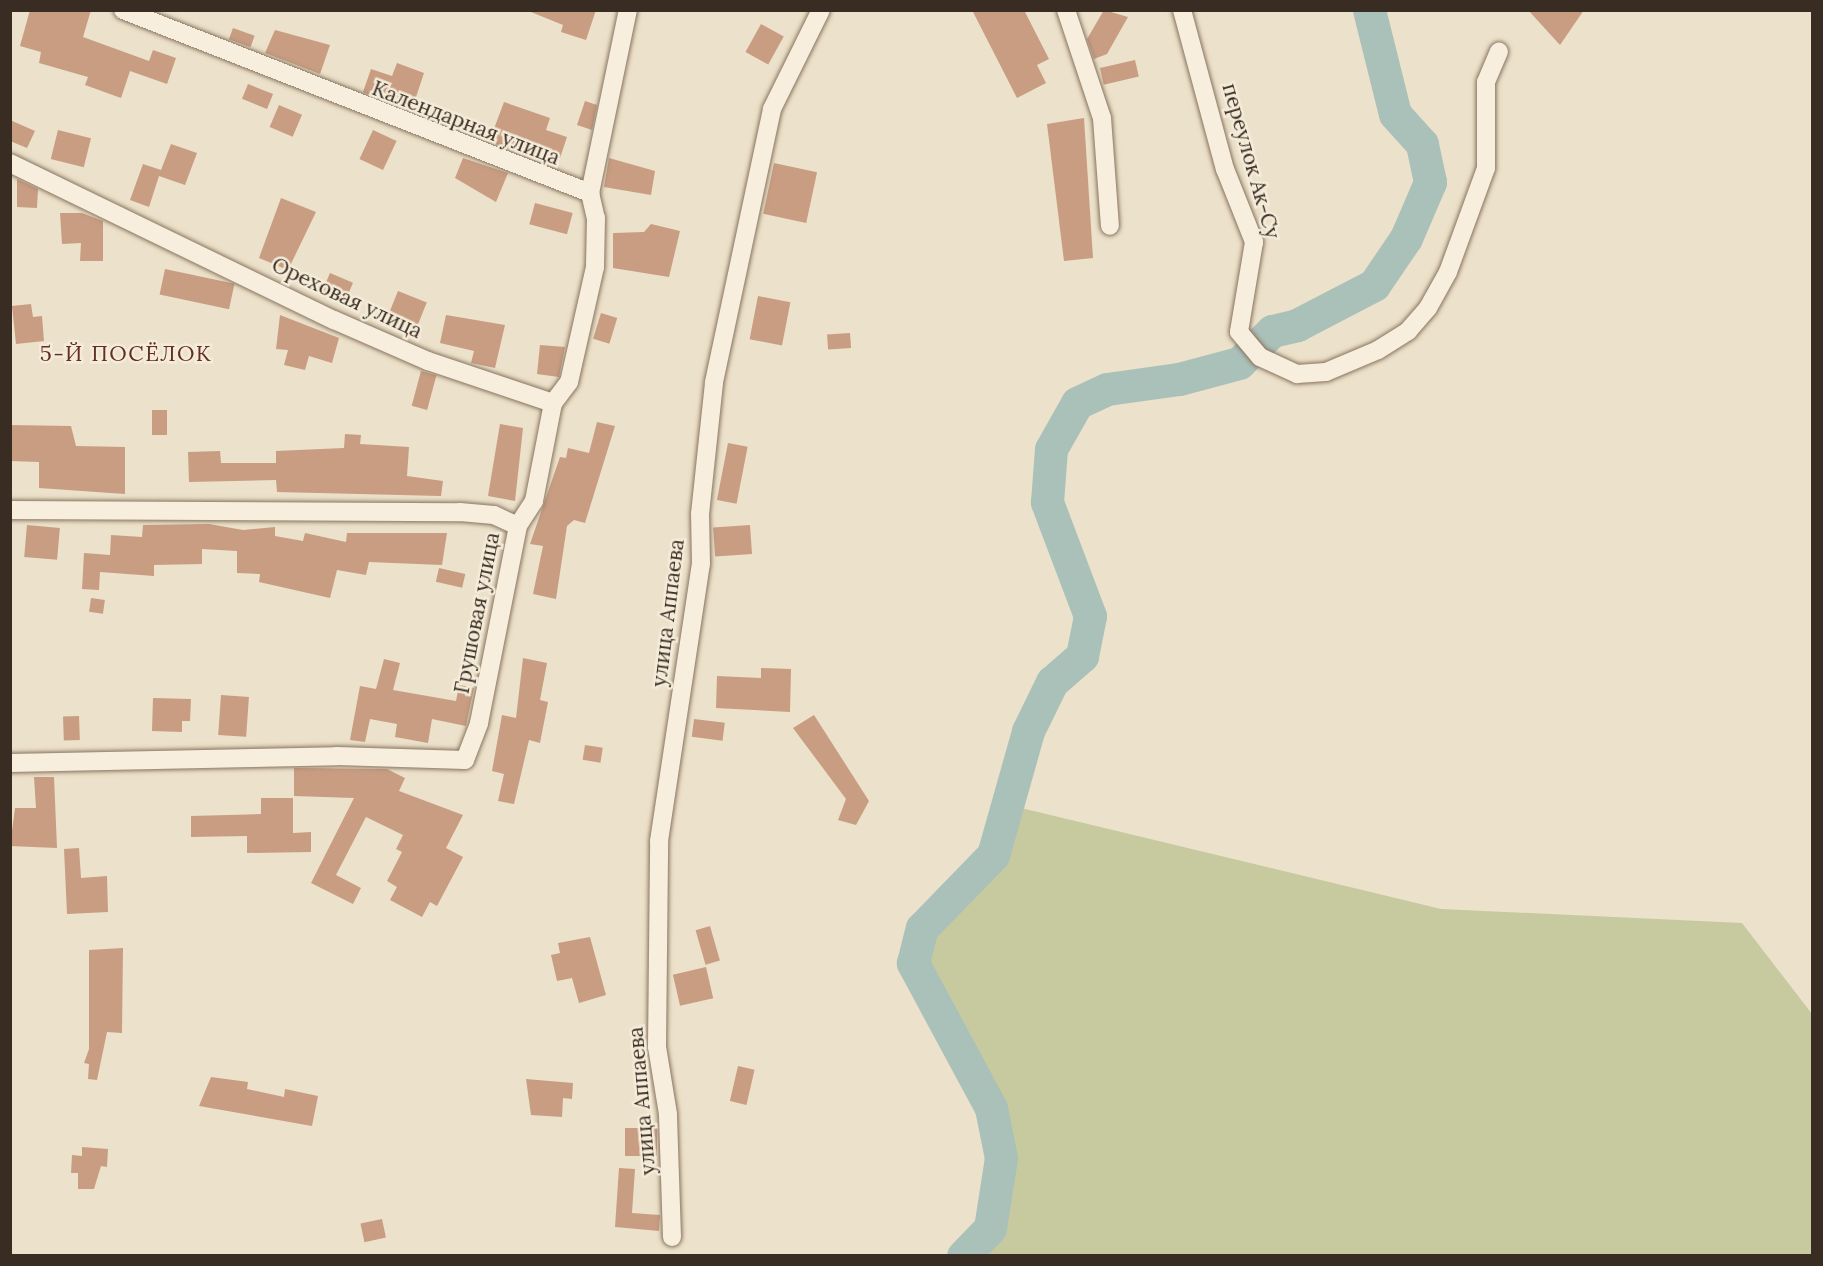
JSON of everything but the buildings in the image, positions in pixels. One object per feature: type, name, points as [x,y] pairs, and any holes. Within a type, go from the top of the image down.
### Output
[{"type":"street","name":"Календарная улица","points":[[123,10],[590,193]]},
{"type":"street","points":[[518,526],[534,501],[553,403],[569,382],[595,267],[596,218],[590,193],[628,10]]},
{"type":"street","name":"улица Аппаева","points":[[672,1237],[668,1114],[657,1047],[659,841],[701,564],[714,382],[772,109],[821,10]]},
{"type":"street","points":[[1066,10],[1099,102],[1110,226]]},
{"type":"street","name":"переулок Ак-Су","points":[[1182,10],[1225,169],[1251,229],[1252,277],[1239,332],[1260,357],[1297,374],[1332,370],[1378,350],[1408,331],[1428,308],[1448,272],[1486,168],[1486,82],[1499,52]]},
{"type":"street","name":"Ореховая улица","points":[[10,163],[334,320],[428,361],[553,403]]},
{"type":"street","name":"Грушовая улица","points":[[10,510],[460,512],[494,515],[518,526],[479,723],[465,760],[337,756],[10,763]]},
{"type":"green space","points":[[1009,805],[1441,909],[1742,923],[1812,1014],[1812,1255],[963,1255],[990,1228],[1001,1158],[991,1108],[913,963],[922,928],[993,855]]},
{"type":"waterway","points":[[963,1256],[990,1228],[1001,1158],[991,1108],[913,963],[922,928],[993,855],[1028,731],[1052,682],[1082,656],[1090,616],[1047,502],[1051,449],[1077,403],[1107,389],[1179,379],[1239,363],[1272,331],[1297,325],[1374,285],[1406,238],[1430,182],[1422,144],[1395,114],[1369,10]]},
{"type":"district","name":"5-Й ПОСЁЛОК","points":[[126,354]]}]
